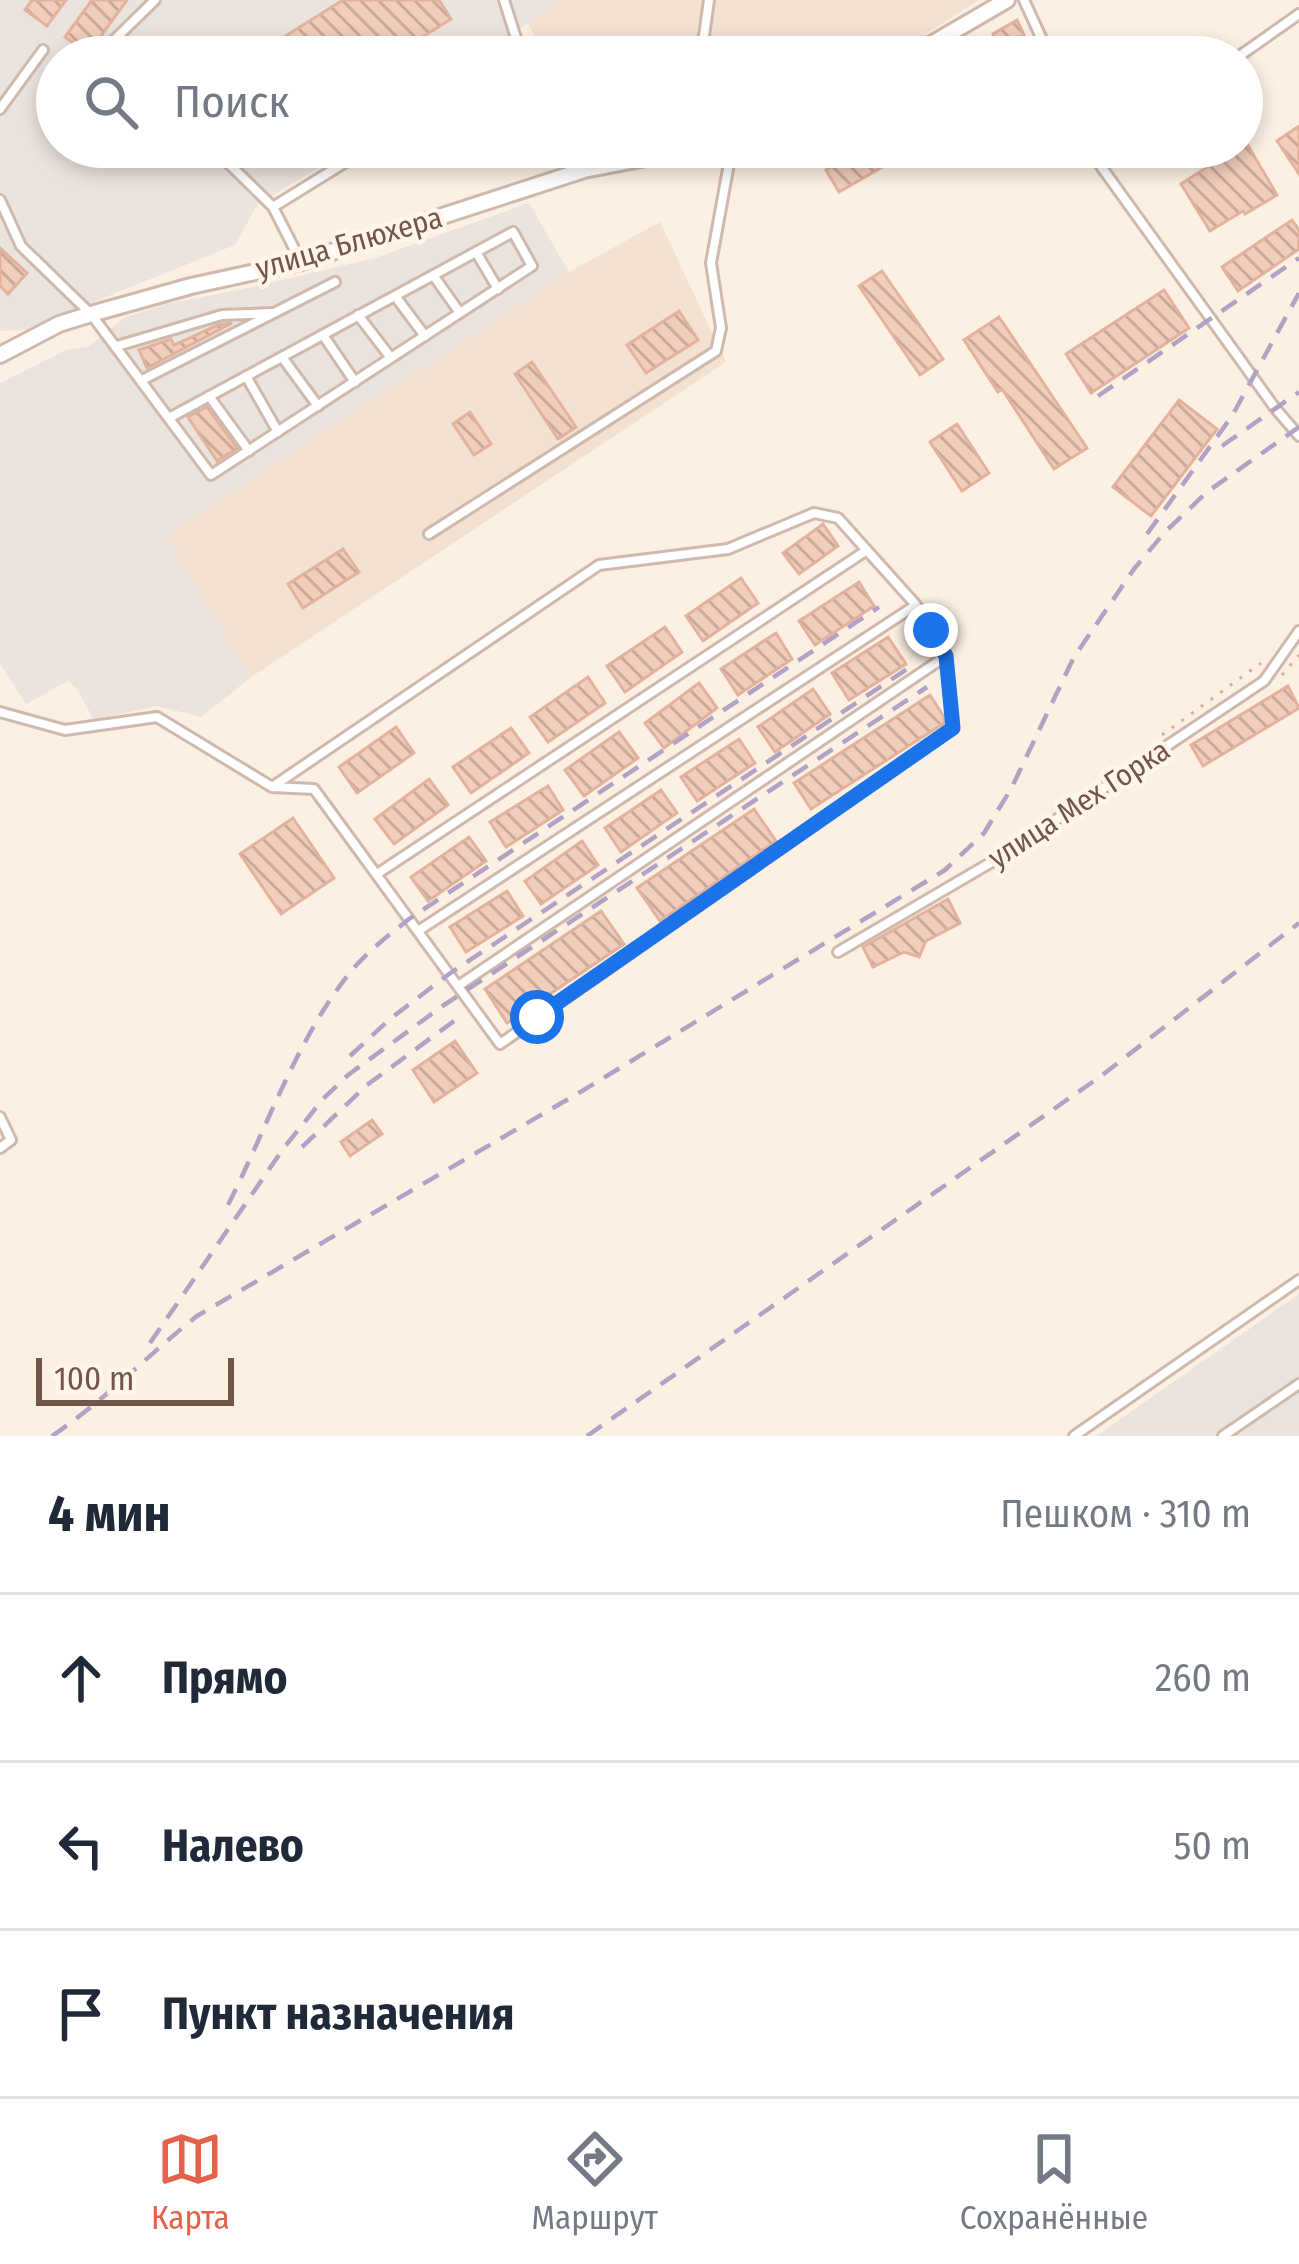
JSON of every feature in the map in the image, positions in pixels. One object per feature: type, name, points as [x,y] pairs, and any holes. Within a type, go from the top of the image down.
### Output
[{"type":"street","points":[[944,36],[1007,0]]},
{"type":"street","name":"улица Блюхера","points":[[0,355],[59,324],[191,286],[301,262],[594,168]]},
{"type":"lane","points":[[118,36],[154,0]]},
{"type":"lane","points":[[504,0],[515,36]]},
{"type":"lane","points":[[704,36],[709,0]]},
{"type":"lane","points":[[1024,0],[1040,36]]},
{"type":"lane","points":[[1263,39],[1299,14]]},
{"type":"lane","points":[[0,109],[36,60]]},
{"type":"lane","points":[[233,168],[273,207],[301,262]]},
{"type":"lane","points":[[273,207],[336,168]]},
{"type":"lane","points":[[429,534],[716,351],[721,328],[711,263],[728,168]]},
{"type":"lane","points":[[1102,168],[1299,436]]},
{"type":"lane","points":[[0,200],[21,246],[91,314],[117,346],[169,418],[212,475],[532,266],[513,232],[169,418]]},
{"type":"lane","points":[[476,252],[498,289]]},
{"type":"lane","points":[[433,275],[460,313]]},
{"type":"lane","points":[[142,380],[334,283]]},
{"type":"lane","points":[[395,296],[425,336]]},
{"type":"lane","points":[[117,346],[222,315],[274,314]]},
{"type":"lane","points":[[358,316],[391,358]]},
{"type":"lane","points":[[323,335],[355,382]]},
{"type":"lane","points":[[282,356],[318,406]]},
{"type":"lane","points":[[246,376],[278,432]]},
{"type":"lane","points":[[209,396],[249,451]]},
{"type":"lane","points":[[0,712],[65,730],[157,717],[272,787],[314,789],[500,1044],[953,728],[946,656],[916,605],[838,518],[814,513],[728,549],[599,565],[272,787]]},
{"type":"lane","points":[[377,874],[867,550]]},
{"type":"lane","points":[[418,931],[916,605]]},
{"type":"lane","name":"улица Мех Горка","points":[[838,952],[1002,856],[1264,681],[1299,631]]},
{"type":"lane","points":[[458,986],[946,656]]},
{"type":"lane","points":[[0,1117],[10,1140],[0,1148]]},
{"type":"lane","points":[[1074,1436],[1299,1280]]},
{"type":"lane","points":[[1222,1436],[1299,1384]]},
{"type":"shaded area","points":[[0,0],[562,0],[510,36],[36,36],[36,168],[318,168],[257,205],[235,245],[24,330],[0,331]]},
{"type":"shaded area","points":[[562,0],[979,0],[923,36],[534,36],[528,23]]},
{"type":"shaded area","points":[[529,203],[569,272],[166,537],[250,678],[201,717],[157,706],[94,720],[68,681],[26,704],[0,664],[0,383],[66,350],[88,347],[123,318],[166,304],[375,258]]},
{"type":"shaded area","points":[[660,222],[726,362],[250,678],[166,537],[569,272]]},
{"type":"shaded area","points":[[1299,1294],[1299,1436],[1096,1436]]},
{"type":"building","points":[[32,0],[66,0],[47,26],[25,10]]},
{"type":"building","points":[[92,0],[127,0],[101,36],[66,36]]},
{"type":"building","points":[[343,0],[439,0],[451,19],[424,36],[286,36]]},
{"type":"building","points":[[1017,20],[1024,35],[994,36]]},
{"type":"building","points":[[1299,126],[1299,174],[1277,141]]},
{"type":"building","points":[[829,168],[881,168],[839,192],[826,170]]},
{"type":"building","points":[[1206,168],[1261,168],[1277,195],[1210,231],[1181,184]]},
{"type":"building","points":[[1292,220],[1299,230],[1299,249],[1238,291],[1222,267]]},
{"type":"building","points":[[0,248],[27,273],[8,294],[0,286]]},
{"type":"building","points":[[882,271],[943,359],[920,375],[859,286]]},
{"type":"building","points":[[1164,290],[1189,328],[1091,393],[1066,354]]},
{"type":"building","points":[[679,311],[698,340],[646,373],[627,345]]},
{"type":"building","points":[[999,317],[1087,448],[1054,469],[964,340]]},
{"type":"building","points":[[232,323],[147,368],[139,350],[171,339],[174,345]]},
{"type":"building","points":[[532,362],[576,427],[558,439],[515,374]]},
{"type":"building","points":[[1179,400],[1217,429],[1151,516],[1113,487]]},
{"type":"building","points":[[207,407],[237,448],[217,461],[188,417]]},
{"type":"building","points":[[470,412],[491,444],[474,455],[453,424]]},
{"type":"building","points":[[957,424],[989,473],[962,491],[930,442]]},
{"type":"building","points":[[823,524],[838,546],[799,574],[783,553]]},
{"type":"building","points":[[343,549],[359,572],[303,608],[288,584]]},
{"type":"building","points":[[741,578],[758,603],[703,641],[686,616]]},
{"type":"building","points":[[859,582],[874,606],[815,645],[799,621]]},
{"type":"building","points":[[665,627],[682,652],[625,692],[607,666]]},
{"type":"building","points":[[776,633],[792,659],[738,695],[721,669]]},
{"type":"building","points":[[888,637],[906,664],[849,700],[832,673]]},
{"type":"building","points":[[588,677],[605,703],[548,742],[530,717]]},
{"type":"building","points":[[699,683],[717,708],[664,748],[645,723]]},
{"type":"building","points":[[1288,686],[1299,708],[1203,766],[1191,745]]},
{"type":"building","points":[[813,689],[830,714],[775,752],[758,727]]},
{"type":"building","points":[[930,695],[944,723],[811,809],[794,783]]},
{"type":"building","points":[[396,727],[414,753],[357,793],[339,767]]},
{"type":"building","points":[[511,728],[529,753],[471,793],[453,767]]},
{"type":"building","points":[[619,732],[638,758],[584,796],[565,770]]},
{"type":"building","points":[[739,739],[755,763],[697,801],[681,777]]},
{"type":"building","points":[[429,779],[448,805],[394,844],[375,819]]},
{"type":"building","points":[[548,786],[563,810],[506,847],[490,822]]},
{"type":"building","points":[[661,790],[677,813],[621,852],[605,828]]},
{"type":"building","points":[[754,809],[776,841],[660,921],[637,888]]},
{"type":"building","points":[[293,818],[334,878],[281,914],[240,854]]},
{"type":"building","points":[[469,837],[486,861],[428,901],[411,877]]},
{"type":"building","points":[[582,841],[598,865],[541,904],[525,881]]},
{"type":"building","points":[[507,891],[523,916],[466,952],[450,927]]},
{"type":"building","points":[[948,899],[960,923],[926,941],[919,957],[904,952],[873,967],[863,947]]},
{"type":"building","points":[[601,911],[624,944],[507,1023],[485,989]]},
{"type":"building","points":[[455,1041],[477,1073],[434,1102],[413,1070]]},
{"type":"building","points":[[372,1120],[382,1134],[350,1156],[341,1142]]},
{"type":"railway","points":[[1098,396],[1299,258]]},
{"type":"railway","points":[[1147,534],[1232,416],[1299,293]]},
{"type":"railway","points":[[1222,446],[1299,392]]},
{"type":"railway","points":[[52,1436],[197,1316],[582,1091],[945,870],[984,833],[1011,789],[1074,657],[1134,569],[1207,492],[1299,427]]},
{"type":"railway","points":[[228,1205],[313,1028],[369,952],[409,919],[879,607]]},
{"type":"railway","points":[[350,1056],[449,974],[916,663]]},
{"type":"railway","points":[[150,1343],[283,1149],[348,1075],[444,1005],[927,687]]},
{"type":"railway","points":[[587,1436],[1101,1076],[1299,923]]},
{"type":"railway","points":[[302,1147],[367,1085],[454,1021]]},
{"type":"route","points":[[537,1017],[953,728],[946,656],[931,630]]}]
